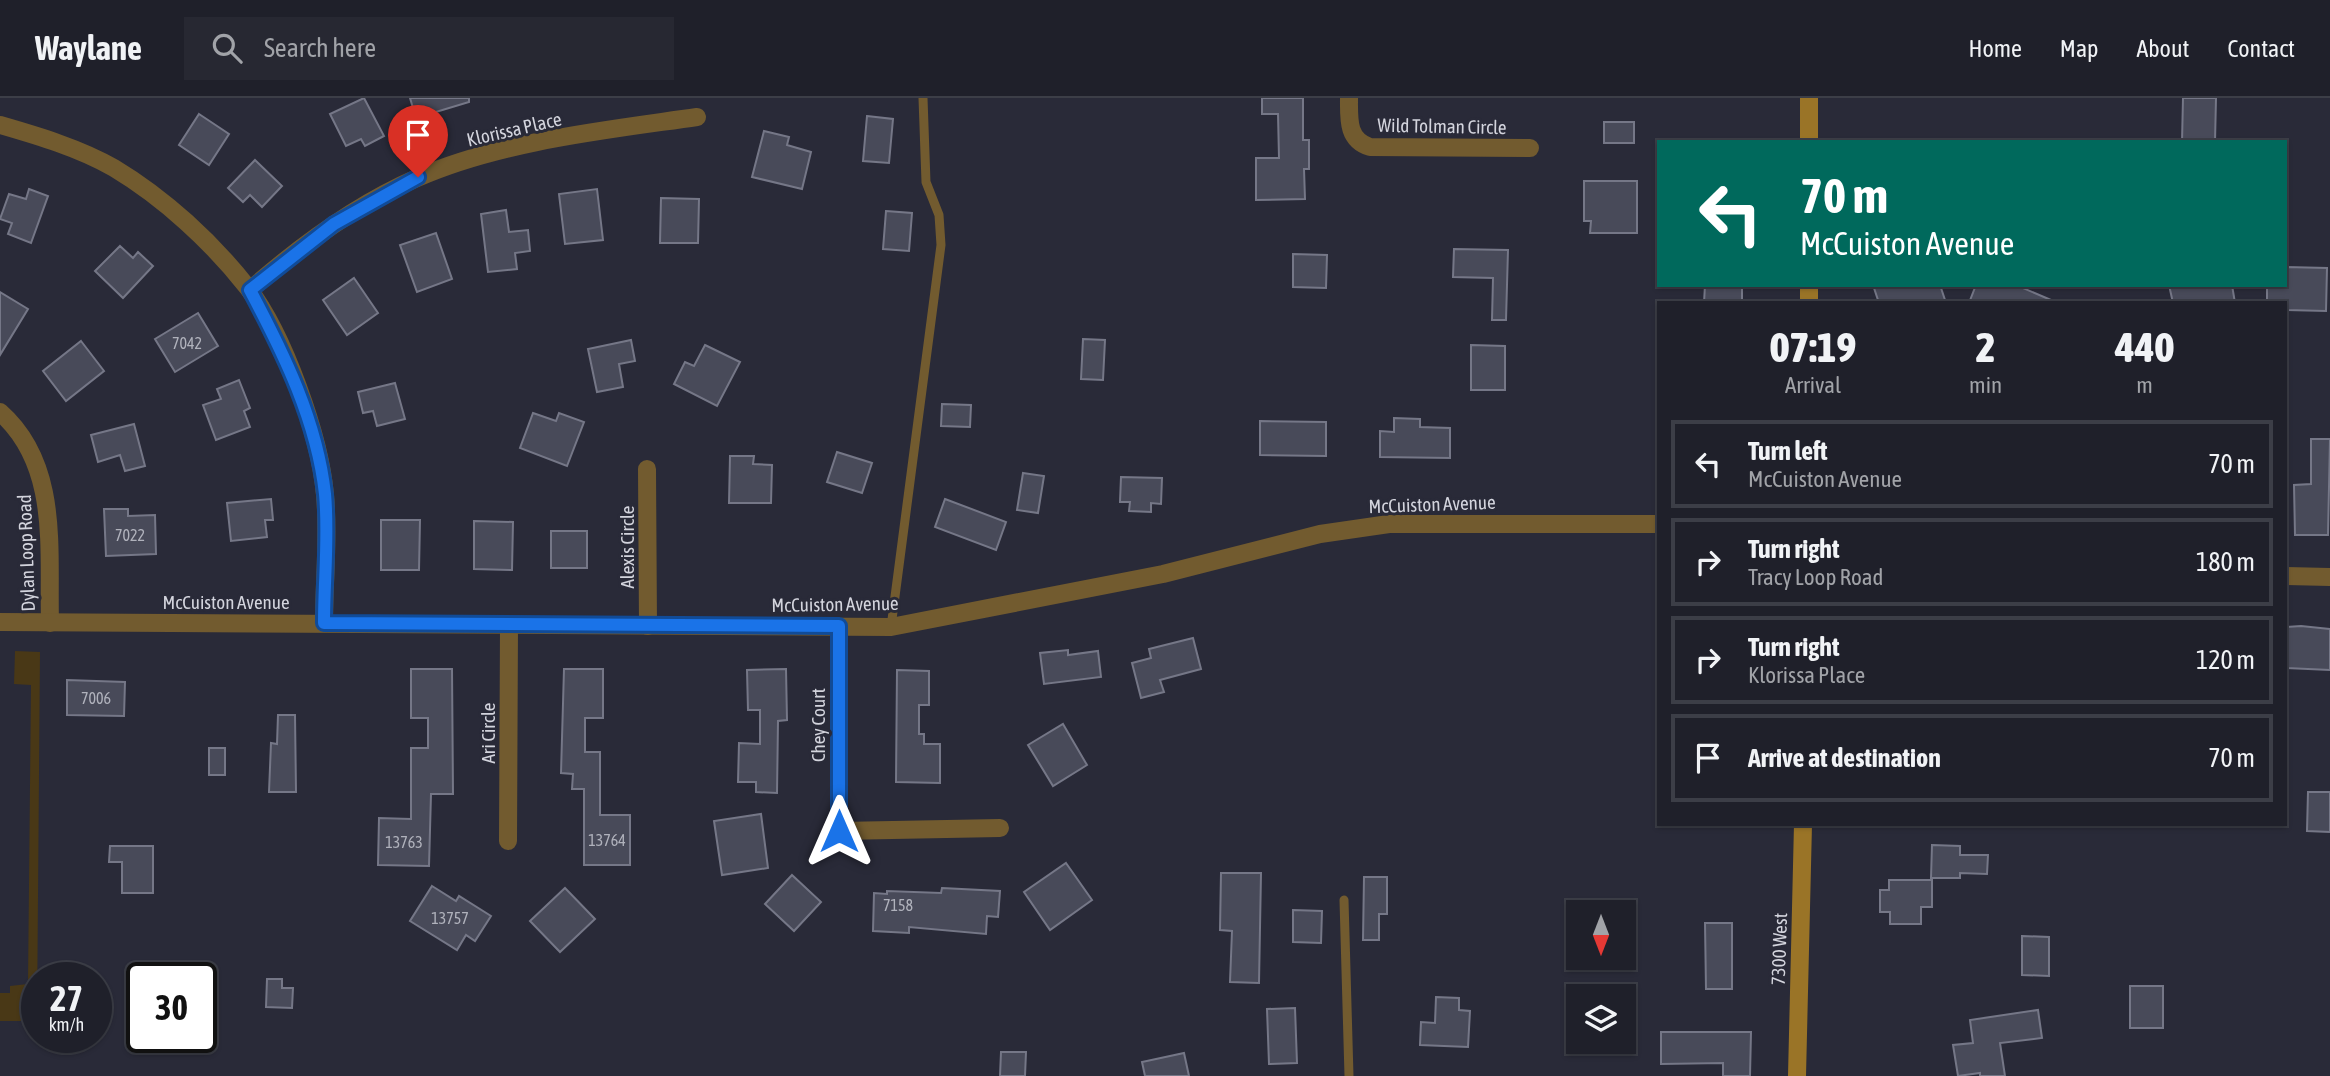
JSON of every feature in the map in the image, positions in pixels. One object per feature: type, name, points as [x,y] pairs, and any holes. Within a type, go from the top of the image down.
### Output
[{"type":"street","name":"Wild Tolman Circle","points":[[1349,98],[1349,125],[1361,144],[1370,147],[1530,148]]},
{"type":"street","points":[[1809,98],[1809,140]]},
{"type":"street","name":"Klorissa Place","points":[[250,290],[334,224],[418,177],[514,149],[697,117]]},
{"type":"street","points":[[0,125],[69,147],[114,168],[194,230],[250,290],[285,358],[320,461],[325,496],[324,623]]},
{"type":"street","name":"Dylan Loop Road","points":[[0,412],[26,440],[47,498],[50,623]]},
{"type":"street","name":"Alexis Circle","points":[[647,468],[648,626]]},
{"type":"street","name":"McCuiston Avenue","points":[[0,622],[891,627],[1163,574],[1320,534],[1390,524],[1657,524]]},
{"type":"street","points":[[2287,576],[2330,577]]},
{"type":"street","name":"Ari Circle","points":[[508,841],[509,625]]},
{"type":"street","name":"Chey Court","points":[[839,626],[839,831],[1000,828]]},
{"type":"street","name":"7300 West","points":[[1797,1076],[1803,826]]},
{"type":"lane","points":[[891,627],[941,245],[939,215],[926,182],[923,98]]},
{"type":"lane","points":[[1345,900],[1349,1076]]},
{"type":"shaded area","points":[[15,651],[40,652],[37,962],[28,962],[31,685],[14,684]]},
{"type":"shaded area","points":[[21,985],[21,1021],[0,1021],[0,993],[10,993],[10,986]]},
{"type":"building","points":[[364,98],[384,136],[365,146],[361,139],[346,146],[330,114]]},
{"type":"building","points":[[410,98],[469,98],[469,102],[416,118]]},
{"type":"building","points":[[1262,98],[1303,98],[1303,140],[1309,140],[1309,169],[1304,169],[1305,199],[1256,200],[1256,158],[1279,158],[1278,114],[1262,114]]},
{"type":"building","points":[[2183,98],[2216,98],[2215,140],[2182,140]]},
{"type":"building","points":[[199,114],[229,134],[209,165],[179,145]]},
{"type":"building","points":[[867,116],[893,119],[889,163],[863,161]]},
{"type":"building","points":[[1604,122],[1634,122],[1634,143],[1604,143]]},
{"type":"building","points":[[764,131],[789,137],[787,145],[811,152],[802,189],[752,177]]},
{"type":"building","points":[[255,160],[282,186],[262,207],[250,195],[243,202],[228,188]]},
{"type":"building","points":[[1584,181],[1637,181],[1637,233],[1590,233],[1591,221],[1584,221]]},
{"type":"building","points":[[29,189],[48,196],[31,243],[8,234],[12,223],[0,219],[9,194],[26,199]]},
{"type":"building","points":[[597,189],[603,240],[565,244],[559,194]]},
{"type":"building","points":[[661,198],[699,199],[698,243],[660,243]]},
{"type":"building","points":[[506,210],[509,232],[528,230],[530,251],[515,253],[517,269],[488,272],[481,214]]},
{"type":"building","points":[[886,211],[912,213],[909,251],[883,249]]},
{"type":"building","points":[[436,233],[452,279],[417,292],[400,245]]},
{"type":"building","points":[[120,246],[133,258],[138,252],[153,266],[123,298],[95,271]]},
{"type":"building","points":[[1454,249],[1508,250],[1506,320],[1492,320],[1493,278],[1453,277]]},
{"type":"building","points":[[1293,254],[1327,255],[1326,288],[1293,287]]},
{"type":"building","points":[[2287,267],[2327,268],[2326,311],[2287,310],[2287,301],[2267,301],[2267,287],[2287,287]]},
{"type":"building","points":[[354,278],[378,313],[347,335],[323,300]]},
{"type":"building","points":[[1705,287],[1742,287],[1742,301],[1704,301]]},
{"type":"building","points":[[1874,287],[1941,287],[1945,301],[1878,301]]},
{"type":"building","points":[[1975,287],[2021,287],[2053,301],[1970,301]]},
{"type":"building","points":[[2169,287],[2232,287],[2235,301],[2173,301]]},
{"type":"building","points":[[0,292],[28,309],[0,355]]},
{"type":"building","points":[[198,313],[218,346],[175,372],[155,339]]},
{"type":"building","points":[[1083,339],[1105,340],[1103,380],[1081,379]]},
{"type":"building","points":[[631,340],[635,361],[619,364],[623,387],[597,392],[588,349]]},
{"type":"building","points":[[81,341],[104,371],[66,401],[43,371]]},
{"type":"building","points":[[705,345],[740,362],[717,406],[674,384],[685,362],[694,366]]},
{"type":"building","points":[[1471,345],[1505,346],[1505,390],[1471,390]]},
{"type":"building","points":[[239,380],[250,408],[244,411],[250,427],[216,440],[203,405],[221,399],[217,389]]},
{"type":"building","points":[[395,383],[405,419],[377,426],[373,411],[363,413],[358,392]]},
{"type":"building","points":[[942,404],[971,405],[970,427],[941,426]]},
{"type":"building","points":[[533,413],[556,421],[559,413],[584,422],[567,466],[520,448]]},
{"type":"building","points":[[1394,418],[1420,419],[1420,427],[1450,428],[1450,458],[1380,457],[1380,431],[1394,432]]},
{"type":"building","points":[[1260,421],[1326,422],[1326,456],[1260,455]]},
{"type":"building","points":[[134,424],[145,466],[125,471],[120,455],[98,462],[91,435]]},
{"type":"building","points":[[2311,439],[2330,439],[2328,535],[2295,535],[2294,485],[2311,484]]},
{"type":"building","points":[[837,452],[872,463],[862,493],[827,482]]},
{"type":"building","points":[[730,456],[754,456],[753,464],[772,465],[771,503],[729,503]]},
{"type":"building","points":[[1023,473],[1044,476],[1038,513],[1017,510]]},
{"type":"building","points":[[1121,477],[1162,478],[1161,504],[1151,503],[1151,512],[1129,511],[1130,502],[1120,502]]},
{"type":"building","points":[[271,499],[273,520],[265,520],[267,537],[231,541],[227,503]]},
{"type":"building","points":[[945,499],[1006,522],[996,550],[935,527]]},
{"type":"building","points":[[104,509],[128,509],[128,516],[155,515],[156,554],[106,556]]},
{"type":"building","points":[[381,520],[420,520],[419,570],[381,570]]},
{"type":"building","points":[[474,521],[513,522],[512,570],[474,569]]},
{"type":"building","points":[[551,531],[587,531],[587,568],[551,568]]},
{"type":"building","points":[[2287,627],[2330,629],[2330,670],[2287,668]]},
{"type":"building","points":[[1193,638],[1201,669],[1160,680],[1164,692],[1141,698],[1132,663],[1151,658],[1149,649]]},
{"type":"building","points":[[1068,650],[1068,655],[1098,651],[1101,677],[1044,684],[1040,653]]},
{"type":"building","points":[[411,669],[452,669],[453,794],[431,794],[429,866],[378,865],[379,818],[411,819],[411,748],[428,748],[428,718],[411,718]]},
{"type":"building","points":[[564,669],[603,669],[603,718],[585,718],[585,752],[600,752],[600,815],[630,815],[630,865],[584,865],[584,789],[572,789],[573,774],[561,773]]},
{"type":"building","points":[[786,669],[787,720],[778,721],[777,793],[756,792],[756,782],[738,782],[739,743],[760,744],[760,710],[748,710],[747,670]]},
{"type":"building","points":[[897,670],[929,671],[929,705],[919,705],[919,734],[924,734],[924,744],[940,744],[940,783],[896,782]]},
{"type":"building","points":[[67,680],[125,682],[124,716],[67,715]]},
{"type":"building","points":[[278,715],[295,715],[296,792],[269,792],[271,743],[277,744]]},
{"type":"building","points":[[1063,724],[1087,765],[1053,786],[1028,745]]},
{"type":"building","points":[[209,748],[225,748],[225,775],[209,775]]},
{"type":"building","points":[[2308,792],[2330,792],[2330,832],[2307,831]]},
{"type":"building","points":[[761,814],[768,868],[722,875],[714,821]]},
{"type":"building","points":[[1932,845],[1960,846],[1960,855],[1988,855],[1987,874],[1960,873],[1960,878],[1931,878]]},
{"type":"building","points":[[110,846],[153,846],[153,893],[122,893],[122,862],[109,862]]},
{"type":"building","points":[[1066,863],[1092,900],[1050,930],[1024,892]]},
{"type":"building","points":[[1221,873],[1261,873],[1259,983],[1230,982],[1232,931],[1220,930]]},
{"type":"building","points":[[792,875],[821,902],[794,931],[765,904]]},
{"type":"building","points":[[1364,877],[1387,877],[1387,914],[1379,914],[1379,940],[1363,940]]},
{"type":"building","points":[[1889,880],[1932,880],[1932,907],[1921,907],[1921,924],[1890,924],[1890,912],[1880,912],[1880,890],[1889,890]]},
{"type":"building","points":[[432,886],[456,901],[459,896],[491,916],[475,941],[466,935],[457,950],[410,921]]},
{"type":"building","points":[[565,888],[595,919],[560,952],[530,921]]},
{"type":"building","points":[[942,888],[1000,891],[998,917],[987,916],[986,934],[909,927],[909,933],[873,931],[874,893],[941,893]]},
{"type":"building","points":[[1293,910],[1322,911],[1321,943],[1293,942]]},
{"type":"building","points":[[1705,923],[1732,923],[1732,989],[1706,989]]},
{"type":"building","points":[[2022,936],[2049,937],[2049,976],[2022,975]]},
{"type":"building","points":[[267,979],[282,979],[282,988],[293,988],[292,1008],[266,1007]]},
{"type":"building","points":[[2130,986],[2163,986],[2163,1028],[2130,1028]]},
{"type":"building","points":[[1436,997],[1459,998],[1459,1010],[1470,1011],[1468,1047],[1420,1045],[1421,1022],[1435,1023]]},
{"type":"building","points":[[1295,1008],[1297,1063],[1269,1064],[1267,1009]]},
{"type":"building","points":[[2038,1010],[2042,1038],[2000,1043],[2005,1076],[1980,1076],[1980,1073],[1958,1076],[1953,1045],[1973,1043],[1970,1020]]},
{"type":"building","points":[[1661,1032],[1751,1032],[1750,1076],[1723,1076],[1723,1063],[1661,1064]]},
{"type":"building","points":[[1001,1052],[1026,1052],[1025,1076],[1000,1076]]},
{"type":"building","points":[[1184,1053],[1189,1076],[1145,1076],[1142,1062]]},
{"type":"route","points":[[418,177],[334,224],[250,290],[285,358],[313,433],[320,461],[325,496],[324,623],[839,626],[839,831]]}]
